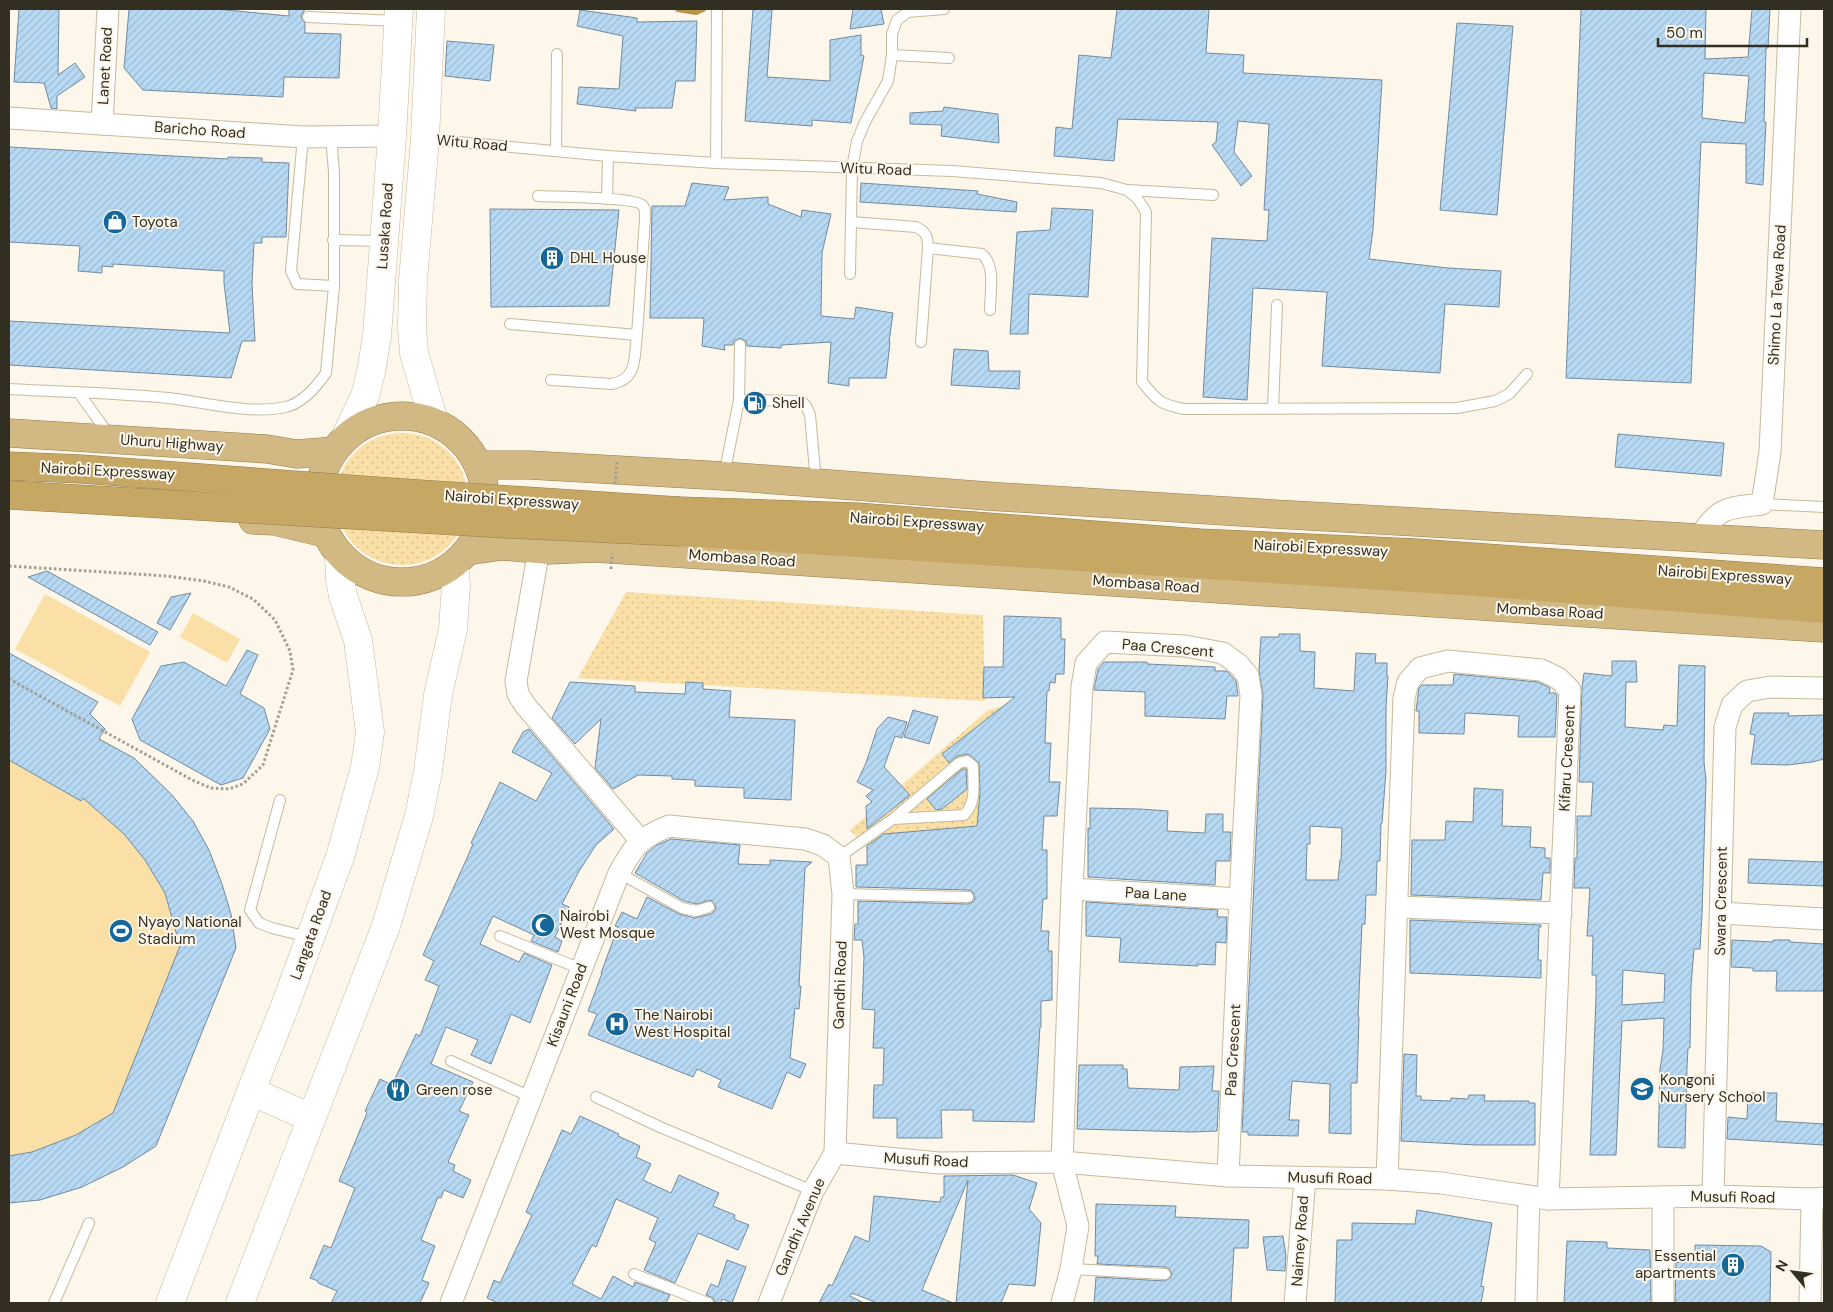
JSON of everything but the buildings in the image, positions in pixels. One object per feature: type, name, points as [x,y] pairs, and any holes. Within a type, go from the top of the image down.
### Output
[{"type":"highway","points":[[411,416],[434,422],[449,430],[461,440],[472,453],[478,465],[485,489],[484,510],[479,532],[461,557],[432,577],[407,583],[382,581],[358,571],[332,544],[319,511],[319,488],[340,445],[365,424],[388,417],[411,416]]},
{"type":"highway","name":"Uhuru Highway","points":[[9,433],[267,450],[297,454],[340,445]]},
{"type":"highway","points":[[478,465],[529,465],[724,476],[986,496],[1824,545]]},
{"type":"highway","name":"Nairobi Expressway","points":[[9,466],[110,471],[679,511],[857,517],[1200,543],[1416,553],[1824,582]]},
{"type":"highway","name":"Nairobi Expressway","points":[[9,495],[1174,562],[1478,582],[1824,609]]},
{"type":"highway","points":[[9,506],[274,521],[332,544]]},
{"type":"highway","name":"Mombasa Road","points":[[461,557],[502,546],[539,549],[595,548],[1318,597],[1824,628]]},
{"type":"main road","points":[[431,9],[425,139],[413,280],[412,327],[414,352],[434,422]]},
{"type":"main road","name":"Lusaka Road","points":[[340,445],[365,396],[377,336],[399,15]]},
{"type":"main road","name":"Langata Road","points":[[170,1303],[283,1011],[340,857],[365,767],[370,732],[358,640],[343,596],[332,544]]},
{"type":"main road","points":[[240,1303],[386,926],[419,816],[428,771],[438,696],[453,629],[456,585],[461,557]]},
{"type":"main road","points":[[251,1091],[311,1118]]},
{"type":"street","name":"Lanet Road","points":[[102,124],[108,9]]},
{"type":"street","name":"Shimo La Tewa Road","points":[[1762,504],[1770,452],[1790,9]]},
{"type":"street","name":"Baricho Road","points":[[9,118],[303,136],[392,136]]},
{"type":"street","points":[[1699,538],[1716,515],[1730,508],[1762,504]]},
{"type":"street","points":[[539,549],[516,681],[518,694],[525,706],[641,841]]},
{"type":"street","name":"Paa Crescent","points":[[1062,1303],[1071,1269],[1078,1226],[1062,1162],[1082,686],[1086,663],[1105,642],[1185,646],[1223,653],[1240,664],[1248,676],[1251,695],[1228,1176]]},
{"type":"street","name":"Kifaru Crescent","points":[[1387,1178],[1404,698],[1408,682],[1420,668],[1448,661],[1541,670],[1558,678],[1570,690],[1561,913],[1538,1197],[1526,1303]]},
{"type":"street","name":"Swara Crescent","points":[[1713,1196],[1725,727],[1732,705],[1747,691],[1771,687],[1824,688]]},
{"type":"street","name":"Kisauni Road","points":[[451,1303],[619,873],[628,857],[641,841],[651,833],[669,826],[805,839],[823,845],[839,857]]},
{"type":"street","name":"Gandhi Road","points":[[835,1153],[843,894],[839,857]]},
{"type":"street","name":"Paa Lane","points":[[1072,890],[1240,898]]},
{"type":"street","points":[[1398,907],[1561,913]]},
{"type":"street","points":[[1721,913],[1824,920]]},
{"type":"street","name":"Musufi Road","points":[[835,1153],[938,1163],[1062,1162],[1228,1176],[1387,1178],[1441,1183],[1538,1197],[1713,1196],[1818,1199]]},
{"type":"street","name":"Gandhi Avenue","points":[[769,1303],[813,1191],[835,1153]]},
{"type":"street","name":"Naimey Road","points":[[1295,1303],[1305,1178]]},
{"type":"street","points":[[1663,1303],[1664,1196]]},
{"type":"street","points":[[1810,1303],[1818,1199]]},
{"type":"lane","points":[[850,274],[852,168],[857,141],[864,122],[888,81],[892,56],[892,34],[897,20],[908,12],[944,9]]},
{"type":"lane","points":[[716,163],[717,11]]},
{"type":"lane","points":[[308,17],[399,15]]},
{"type":"lane","points":[[556,150],[557,54]]},
{"type":"lane","points":[[892,56],[949,58]]},
{"type":"lane","points":[[303,136],[291,271],[296,284],[334,286]]},
{"type":"lane","points":[[9,389],[167,398],[259,410],[288,407],[304,397],[318,385],[326,373],[334,286],[334,172],[331,136]]},
{"type":"lane","name":"Witu Road","points":[[425,139],[608,156],[716,163],[952,171],[1101,183],[1127,190],[1213,195]]},
{"type":"lane","points":[[607,199],[608,156]]},
{"type":"lane","points":[[1127,190],[1138,198],[1146,212],[1142,382],[1158,401],[1184,409],[1458,408],[1495,401],[1510,394],[1527,374]]},
{"type":"lane","points":[[538,196],[636,201],[642,204],[645,209],[637,335],[633,366],[628,377],[621,382],[612,384],[551,380]]},
{"type":"lane","points":[[851,222],[916,227],[925,232],[928,239],[928,248],[920,342]]},
{"type":"lane","points":[[334,240],[383,241]]},
{"type":"lane","points":[[928,248],[982,254],[986,257],[991,274],[990,310]]},
{"type":"lane","points":[[1273,408],[1277,305]]},
{"type":"lane","points":[[510,324],[637,335]]},
{"type":"lane","points":[[724,476],[739,400],[740,345]]},
{"type":"lane","points":[[79,393],[111,439]]},
{"type":"lane","points":[[739,400],[801,401],[806,406],[810,415],[816,482]]},
{"type":"lane","points":[[1762,504],[1824,506]]},
{"type":"lane","points":[[839,857],[893,819],[959,763],[967,761],[973,766],[973,801],[969,810],[964,815],[893,819]]},
{"type":"lane","points":[[280,800],[250,910],[259,923],[309,938]]},
{"type":"lane","points":[[619,873],[682,908],[696,911],[709,907]]},
{"type":"lane","points":[[843,894],[968,898]]},
{"type":"lane","points":[[500,936],[581,969]]},
{"type":"lane","points":[[451,1061],[531,1097]]},
{"type":"lane","points":[[596,1097],[660,1127],[813,1191]]},
{"type":"lane","points":[[54,1303],[89,1223]]},
{"type":"lane","points":[[1071,1269],[1165,1274]]},
{"type":"lane","points":[[634,1274],[708,1303]]},
{"type":"path","points":[[9,566],[167,576],[204,581],[229,587],[253,599],[274,620],[290,651],[293,670],[263,766],[243,784],[228,789],[211,788],[194,781],[9,679]]},
{"type":"shaded area","points":[[402,433],[415,434],[427,438],[449,452],[463,474],[467,486],[467,512],[463,524],[449,546],[427,560],[415,564],[402,565],[389,564],[377,560],[355,546],[341,524],[337,512],[336,499],[337,486],[341,474],[355,452],[377,438],[389,434]]},
{"type":"shaded area","points":[[626,592],[983,615],[985,701],[578,678]]},
{"type":"shaded area","points":[[45,594],[150,652],[120,706],[15,649]]},
{"type":"shaded area","points":[[193,613],[240,639],[227,663],[180,637]]},
{"type":"shaded area","name":"Nyayo National Stadium","points":[[9,690],[126,754],[146,769],[177,801],[191,819],[213,859],[227,901],[236,948],[156,1146],[123,1167],[82,1187],[40,1200],[9,1203]]},
{"type":"shaded area","points":[[1005,706],[1005,851],[870,852],[850,830],[988,710]]},
{"type":"waterway","points":[[678,9],[696,12],[703,9]]},
{"type":"place","name":"Toyota","points":[[115,222]]},
{"type":"place","name":"DHL House","points":[[552,258]]},
{"type":"place","name":"Shell","points":[[755,403]]},
{"type":"place","name":"Nairobi West Mosque","points":[[543,925]]},
{"type":"place","name":"Nyayo National Stadium","points":[[121,931]]},
{"type":"place","name":"The Nairobi West Hospital","points":[[617,1024]]},
{"type":"place","name":"Kongoni Nursery School","points":[[1642,1089]]},
{"type":"place","name":"Green rose","points":[[398,1090]]},
{"type":"place","name":"Essential apartments","points":[[1733,1265]]}]
